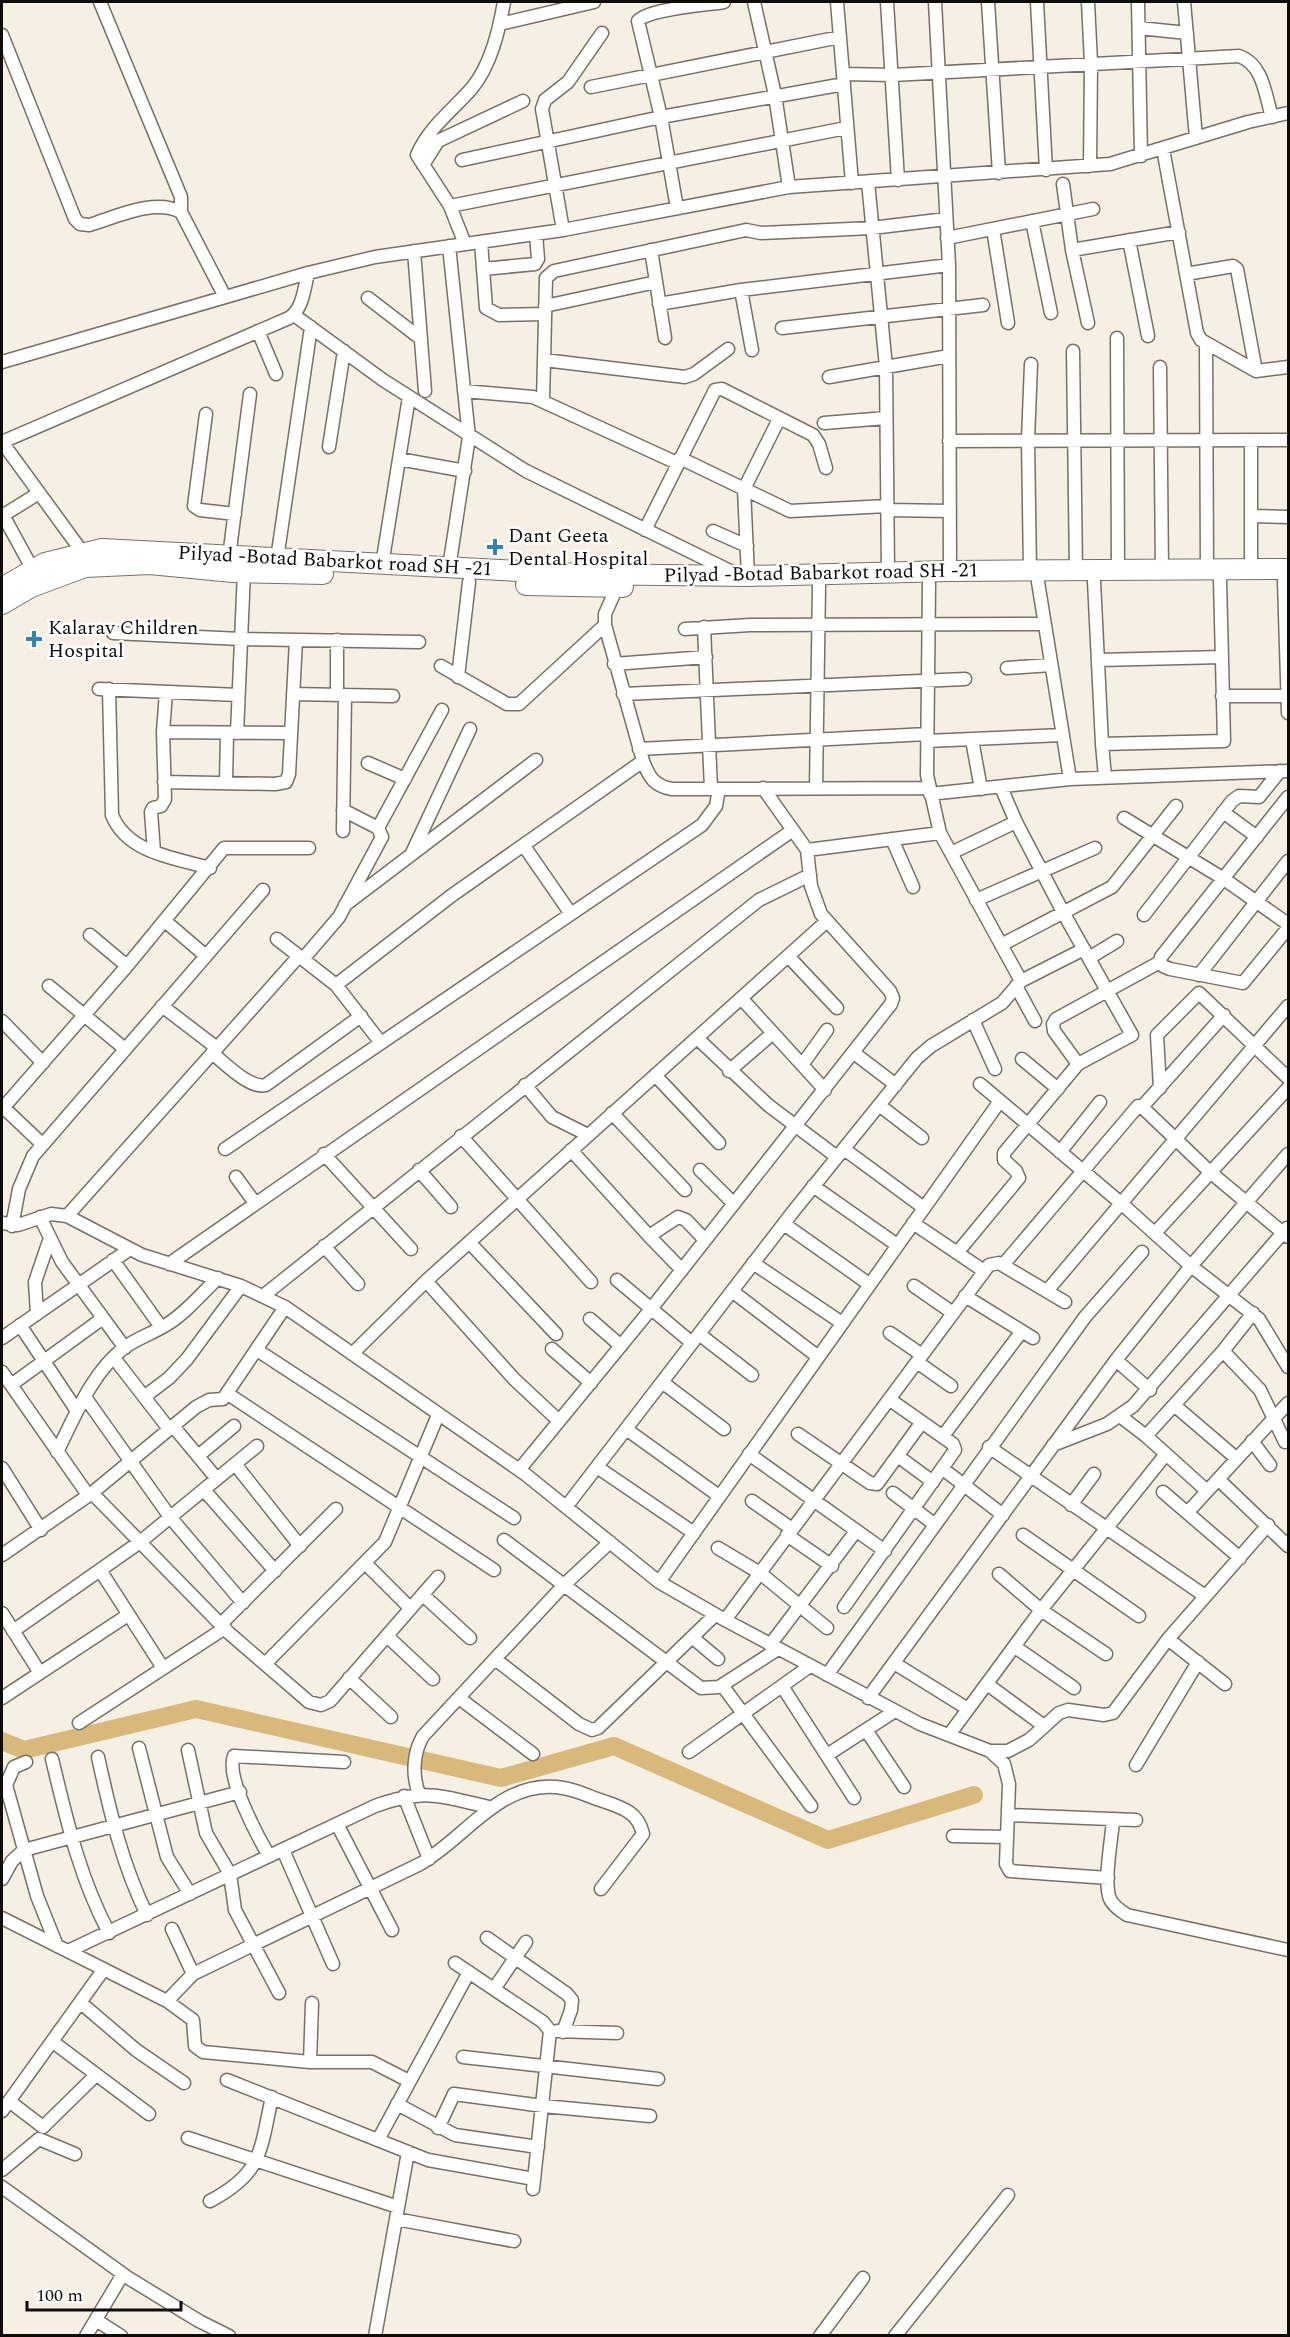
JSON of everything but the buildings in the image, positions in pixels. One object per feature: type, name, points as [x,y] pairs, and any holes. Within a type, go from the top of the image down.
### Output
[{"type":"main road","name":"Pilyad -Botad Babarkot road SH -21","points":[[2,588],[45,563],[102,549],[137,549],[229,557],[692,581],[819,585],[929,583],[1034,577],[1076,571],[1162,571],[1213,576],[1251,570],[1287,577]]},
{"type":"main road","name":"Pilyad -Botad Babarkot road SH -21","points":[[2,604],[32,587],[85,567],[150,564],[244,572],[617,587],[744,576],[950,571],[1094,581],[1213,576],[1287,577]]},
{"type":"street","points":[[100,2],[181,197],[181,212],[225,297]]},
{"type":"street","points":[[465,244],[450,206],[417,155],[421,145],[479,78],[500,24],[504,2]]},
{"type":"street","points":[[500,24],[571,4],[594,2]]},
{"type":"street","points":[[677,208],[662,117],[639,19],[724,2]]},
{"type":"street","points":[[754,2],[775,95],[789,187]]},
{"type":"street","points":[[837,2],[852,183]]},
{"type":"street","points":[[887,2],[898,180]]},
{"type":"street","points":[[935,2],[949,265],[950,571]]},
{"type":"street","points":[[988,2],[999,173]]},
{"type":"street","points":[[1037,2],[1046,170]]},
{"type":"street","points":[[1088,2],[1091,63],[1090,166]]},
{"type":"street","points":[[1138,2],[1141,60],[1141,156]]},
{"type":"street","points":[[1184,2],[1196,138]]},
{"type":"street","points":[[1139,28],[1187,33]]},
{"type":"street","points":[[563,230],[542,109],[544,100],[568,82],[602,33]]},
{"type":"street","points":[[2,35],[75,219],[80,224],[88,225],[166,206],[181,212]]},
{"type":"street","points":[[591,87],[840,37]]},
{"type":"street","points":[[462,160],[843,79],[1141,60],[1239,56],[1250,60],[1257,66],[1272,117]]},
{"type":"street","points":[[423,165],[438,141],[523,101]]},
{"type":"street","points":[[2,362],[308,273],[414,251],[563,230],[789,187],[944,178],[1090,166],[1141,156],[1196,138],[1288,113]]},
{"type":"street","points":[[450,206],[846,128]]},
{"type":"street","points":[[1163,148],[1197,333],[1206,345],[1256,371],[1264,372],[1288,367]]},
{"type":"street","points":[[868,182],[886,367],[888,573]]},
{"type":"street","points":[[1063,184],[1072,250],[1088,323]]},
{"type":"street","points":[[947,238],[1093,209]]},
{"type":"street","points":[[543,401],[546,278],[554,271],[746,230],[761,233],[872,228],[946,219]]},
{"type":"street","points":[[1032,221],[1051,313]]},
{"type":"street","points":[[993,229],[1008,323]]},
{"type":"street","points":[[1072,250],[1179,232]]},
{"type":"street","points":[[483,269],[535,264],[538,259],[536,234]]},
{"type":"street","points":[[1129,240],[1148,336]]},
{"type":"street","points":[[481,242],[484,304],[490,312],[499,315],[545,310],[656,282]]},
{"type":"street","points":[[449,246],[470,437],[449,568]]},
{"type":"street","points":[[651,250],[665,338]]},
{"type":"street","points":[[406,395],[431,390],[420,338],[414,251]]},
{"type":"street","points":[[659,304],[741,290],[949,265]]},
{"type":"street","points":[[1186,274],[1233,266],[1237,269],[1256,371]]},
{"type":"street","points":[[83,553],[2,442],[294,315],[300,304],[308,273]]},
{"type":"street","points":[[741,290],[752,350]]},
{"type":"street","points":[[368,298],[420,338]]},
{"type":"street","points":[[782,328],[983,305]]},
{"type":"street","points":[[294,315],[406,395],[535,476],[744,576],[747,546],[744,489],[779,419]]},
{"type":"street","points":[[277,559],[311,327]]},
{"type":"street","points":[[258,331],[276,374]]},
{"type":"street","points":[[1117,338],[1118,572]]},
{"type":"street","points":[[1102,744],[1224,741],[1221,657],[1213,576],[1206,441],[1206,345]]},
{"type":"street","points":[[544,360],[685,377],[694,374],[728,349]]},
{"type":"street","points":[[329,447],[344,351]]},
{"type":"street","points":[[1073,351],[1076,571]]},
{"type":"street","points":[[829,377],[949,356]]},
{"type":"street","points":[[1031,364],[1028,440],[1034,577],[1045,624],[1070,779]]},
{"type":"street","points":[[1160,368],[1162,571]]},
{"type":"street","points":[[645,530],[715,390],[722,389],[813,435],[819,444],[826,468]]},
{"type":"street","points":[[464,391],[521,395],[543,401],[790,511],[887,508],[950,511]]},
{"type":"street","points":[[229,557],[250,394]]},
{"type":"street","points":[[382,565],[399,459],[406,395]]},
{"type":"street","points":[[206,414],[194,506],[200,510],[235,513]]},
{"type":"street","points":[[824,423],[886,418]]},
{"type":"street","points":[[949,441],[1288,440]]},
{"type":"street","points":[[1251,441],[1251,570]]},
{"type":"street","points":[[399,459],[465,471]]},
{"type":"street","points":[[33,570],[2,516],[39,494]]},
{"type":"street","points":[[1251,516],[1288,517]]},
{"type":"street","points":[[713,531],[747,546]]},
{"type":"street","points":[[226,783],[238,695],[244,572]]},
{"type":"street","points":[[1287,577],[1288,713]]},
{"type":"street","points":[[1094,581],[1105,777]]},
{"type":"street","points":[[458,677],[469,582]]},
{"type":"street","points":[[929,583],[927,738],[929,791],[940,833],[1001,945],[1035,1021]]},
{"type":"street","points":[[816,788],[819,585]]},
{"type":"street","points":[[617,587],[605,614],[605,625],[614,664],[649,776],[658,785],[672,789],[816,788],[929,791],[981,789],[1105,777],[1285,771]]},
{"type":"street","points":[[685,629],[819,625],[1045,624]]},
{"type":"street","points":[[441,666],[507,704],[519,704],[605,625]]},
{"type":"street","points":[[225,1149],[702,825],[716,806],[709,743],[704,627]]},
{"type":"street","points":[[113,633],[241,639],[419,642]]},
{"type":"street","points":[[164,782],[275,784],[286,782],[297,640]]},
{"type":"street","points":[[337,640],[341,695],[343,831]]},
{"type":"street","points":[[614,664],[705,657]]},
{"type":"street","points":[[1098,660],[1221,657]]},
{"type":"street","points":[[1007,668],[1051,665]]},
{"type":"street","points":[[623,694],[965,679]]},
{"type":"street","points":[[210,868],[154,852],[125,836],[112,815],[104,689],[238,695]]},
{"type":"street","points":[[154,852],[152,812],[164,803],[163,732],[166,692]]},
{"type":"street","points":[[293,694],[393,696]]},
{"type":"street","points":[[1222,696],[1288,696]]},
{"type":"street","points":[[378,828],[442,710]]},
{"type":"street","points":[[410,855],[470,729]]},
{"type":"street","points":[[163,732],[291,733]]},
{"type":"street","points":[[639,749],[709,743],[817,739],[972,740],[1063,735]]},
{"type":"street","points":[[972,740],[981,789]]},
{"type":"street","points":[[345,905],[536,760]]},
{"type":"street","points":[[336,985],[452,896],[643,761]]},
{"type":"street","points":[[368,763],[405,779]]},
{"type":"street","points":[[1144,915],[1223,812],[1239,796],[1259,797],[1285,771]]},
{"type":"street","points":[[957,1253],[1019,1178],[1003,1157],[1028,1125],[1078,1064],[1132,1035],[1064,914],[1016,822],[1001,786]]},
{"type":"street","points":[[519,1470],[651,1309],[825,1090],[886,1013],[893,998],[827,921],[814,898],[807,850],[763,788]]},
{"type":"street","points":[[1078,1064],[1054,1031],[1053,1024],[1063,1014],[1160,962],[1161,957],[1286,804]]},
{"type":"street","points":[[1001,945],[1106,892],[1120,880],[1176,806]]},
{"type":"street","points":[[67,1216],[215,1050],[339,917],[378,846],[382,833],[378,828],[343,810]]},
{"type":"street","points":[[1223,812],[1257,837]]},
{"type":"street","points":[[1124,818],[1224,879],[1257,901],[1288,926],[1243,983],[1163,966],[1160,962]]},
{"type":"street","points":[[951,853],[1016,822]]},
{"type":"street","points":[[170,1264],[324,1154],[793,830]]},
{"type":"street","points":[[807,850],[940,833]]},
{"type":"street","points":[[892,839],[913,887]]},
{"type":"street","points":[[42,1144],[2,1107],[85,1015],[210,868],[220,853],[229,846],[309,848]]},
{"type":"street","points":[[524,846],[571,914]]},
{"type":"street","points":[[976,900],[1095,848]]},
{"type":"street","points":[[1199,975],[1288,861]]},
{"type":"street","points":[[263,1296],[759,900],[796,879],[810,875]]},
{"type":"street","points":[[7,1225],[24,1171],[42,1144],[263,890]]},
{"type":"street","points":[[165,921],[206,956]]},
{"type":"street","points":[[352,1354],[426,1281],[827,921]]},
{"type":"street","points":[[90,934],[127,966]]},
{"type":"street","points":[[277,939],[336,985],[381,1043]]},
{"type":"street","points":[[566,1507],[813,1186],[931,1046],[1002,1002],[1019,983],[1117,941]]},
{"type":"street","points":[[788,956],[837,1008]]},
{"type":"street","points":[[49,986],[125,1049]]},
{"type":"street","points":[[1160,1088],[1156,1041],[1161,1029],[1199,993],[1288,1078]]},
{"type":"street","points":[[741,998],[825,1090]]},
{"type":"street","points":[[162,1006],[252,1083],[260,1087],[266,1086],[361,1016]]},
{"type":"street","points":[[1047,1291],[1256,1047],[1288,1006]]},
{"type":"street","points":[[1003,1265],[1084,1172],[1135,1108],[1142,1107],[1224,1015]]},
{"type":"street","points":[[973,1020],[995,1069]]},
{"type":"street","points":[[2,1022],[43,1063]]},
{"type":"street","points":[[802,1065],[827,1030]]},
{"type":"street","points":[[729,1071],[773,1033]]},
{"type":"street","points":[[697,1038],[729,1071],[795,1127],[840,1153],[924,1208]]},
{"type":"street","points":[[854,1053],[896,1085]]},
{"type":"street","points":[[1022,1059],[1058,1089]]},
{"type":"street","points":[[655,1075],[719,1143]]},
{"type":"street","points":[[980,1084],[1122,1204],[1191,1266],[1252,1313],[1267,1329],[1288,1366]]},
{"type":"street","points":[[525,1085],[552,1117],[588,1135]]},
{"type":"street","points":[[1155,1233],[1288,1089]]},
{"type":"street","points":[[659,1582],[817,1356],[1000,1101]]},
{"type":"street","points":[[1060,1152],[1100,1102]]},
{"type":"street","points":[[879,1105],[922,1138]]},
{"type":"street","points":[[1053,1446],[1092,1432],[1120,1416],[1150,1390],[1228,1295],[1287,1232],[1210,1172],[1142,1107]]},
{"type":"street","points":[[612,1113],[685,1190]]},
{"type":"street","points":[[461,1136],[591,1282]]},
{"type":"street","points":[[571,1150],[682,1270]]},
{"type":"street","points":[[324,1154],[411,1249]]},
{"type":"street","points":[[868,1698],[1116,1360],[1191,1266],[1288,1154]]},
{"type":"street","points":[[419,1170],[452,1207]]},
{"type":"street","points":[[700,1170],[734,1204]]},
{"type":"street","points":[[236,1177],[255,1203]]},
{"type":"street","points":[[813,1186],[897,1245]]},
{"type":"street","points":[[7,1225],[40,1217],[67,1216],[130,1249],[241,1286],[285,1307],[519,1470],[659,1582],[895,1712],[990,1751],[1001,1759],[1008,1773],[1006,1864],[1010,1871],[1108,1878]]},
{"type":"street","points":[[40,1217],[62,1262],[125,1348]]},
{"type":"street","points":[[649,1236],[678,1217],[686,1220],[705,1240]]},
{"type":"street","points":[[913,1223],[984,1271]]},
{"type":"street","points":[[784,1224],[869,1284]]},
{"type":"street","points":[[37,1314],[35,1282],[50,1238]]},
{"type":"street","points":[[469,1242],[556,1334]]},
{"type":"street","points":[[324,1246],[358,1284]]},
{"type":"street","points":[[2,1338],[130,1249]]},
{"type":"street","points":[[826,1675],[1085,1317],[1142,1252]]},
{"type":"street","points":[[113,1260],[161,1327]]},
{"type":"street","points":[[495,1659],[579,1724],[592,1730],[598,1728],[692,1637],[720,1617],[760,1573],[984,1271],[995,1262],[1003,1265],[1065,1302]]},
{"type":"street","points":[[753,1263],[842,1323]]},
{"type":"street","points":[[57,1452],[98,1375],[125,1348],[178,1316],[218,1278]]},
{"type":"street","points":[[617,1280],[651,1309],[753,1375]]},
{"type":"street","points":[[426,1281],[514,1378],[559,1421]]},
{"type":"street","points":[[144,1396],[182,1365],[241,1286]]},
{"type":"street","points":[[914,1286],[953,1313]]},
{"type":"street","points":[[732,1291],[817,1356]]},
{"type":"street","points":[[942,1436],[1027,1334],[965,1296]]},
{"type":"street","points":[[2,1555],[90,1494],[203,1402],[223,1398],[228,1394],[285,1307]]},
{"type":"street","points":[[1146,1436],[1223,1351],[1252,1313]]},
{"type":"street","points":[[11,1385],[103,1318]]},
{"type":"street","points":[[590,1319],[621,1346]]},
{"type":"street","points":[[20,1325],[77,1411]]},
{"type":"street","points":[[890,1333],[951,1386]]},
{"type":"street","points":[[552,1349],[591,1383]]},
{"type":"street","points":[[257,1350],[514,1518]]},
{"type":"street","points":[[1223,1351],[1252,1379],[1275,1416],[1285,1442]]},
{"type":"street","points":[[114,1358],[217,1479]]},
{"type":"street","points":[[1116,1360],[1150,1390]]},
{"type":"street","points":[[2,1372],[57,1452],[90,1494],[223,1626],[309,1702],[321,1705],[330,1701],[438,1577]]},
{"type":"street","points":[[662,1382],[724,1429]]},
{"type":"street","points":[[228,1394],[494,1570]]},
{"type":"street","points":[[85,1398],[170,1517],[243,1602]]},
{"type":"street","points":[[844,1607],[943,1469],[956,1446],[889,1399]]},
{"type":"street","points":[[1188,1512],[1288,1403]]},
{"type":"street","points":[[1174,1405],[1236,1458]]},
{"type":"street","points":[[265,1664],[385,1542],[438,1415]]},
{"type":"street","points":[[1120,1416],[1146,1436],[1207,1491]]},
{"type":"street","points":[[798,1434],[870,1483],[877,1484],[900,1457],[922,1422]]},
{"type":"street","points":[[198,1456],[234,1426]]},
{"type":"street","points":[[626,1429],[719,1496]]},
{"type":"street","points":[[1252,1441],[1270,1465]]},
{"type":"street","points":[[13,1631],[140,1542],[257,1446]]},
{"type":"street","points":[[989,1447],[1205,1596]]},
{"type":"street","points":[[749,1454],[885,1551]]},
{"type":"street","points":[[949,1735],[1041,1610],[1166,1454]]},
{"type":"street","points":[[900,1457],[933,1482]]},
{"type":"street","points":[[235,1464],[300,1545]]},
{"type":"street","points":[[597,1467],[694,1533]]},
{"type":"street","points":[[2,1468],[41,1530]]},
{"type":"street","points":[[943,1469],[1003,1515]]},
{"type":"street","points":[[1071,1505],[1094,1474]]},
{"type":"street","points":[[1218,1479],[1288,1546]]},
{"type":"street","points":[[204,1490],[275,1571]]},
{"type":"street","points":[[1163,1492],[1240,1558]]},
{"type":"street","points":[[893,1493],[934,1524]]},
{"type":"street","points":[[752,1501],[832,1566]]},
{"type":"street","points":[[79,1724],[223,1626],[243,1602],[336,1509]]},
{"type":"street","points":[[990,1751],[1008,1751],[1018,1747],[1068,1710],[1104,1715],[1113,1713],[1168,1639],[1268,1525]]},
{"type":"street","points":[[504,1540],[701,1688],[709,1689],[722,1684],[774,1647],[802,1604],[856,1531]]},
{"type":"street","points":[[1023,1535],[1139,1616]]},
{"type":"street","points":[[419,1794],[414,1776],[417,1749],[423,1736],[564,1585],[610,1542]]},
{"type":"street","points":[[718,1548],[760,1573],[802,1604],[828,1628]]},
{"type":"street","points":[[365,1563],[410,1608]]},
{"type":"street","points":[[100,1570],[163,1668]]},
{"type":"street","points":[[999,1574],[1041,1610],[1106,1654]]},
{"type":"street","points":[[423,1594],[470,1638]]},
{"type":"street","points":[[2,1613],[40,1673]]},
{"type":"street","points":[[2,1698],[128,1615]]},
{"type":"street","points":[[387,1636],[433,1679]]},
{"type":"street","points":[[692,1637],[718,1659]]},
{"type":"street","points":[[1168,1639],[1225,1684]]},
{"type":"street","points":[[1015,1647],[1074,1688]]},
{"type":"street","points":[[894,1662],[968,1709]]},
{"type":"street","points":[[1136,1765],[1198,1662]]},
{"type":"street","points":[[689,1752],[810,1666]]},
{"type":"street","points":[[349,1678],[391,1717]]},
{"type":"street","points":[[722,1684],[745,1712],[811,1806]]},
{"type":"street","points":[[987,1684],[1044,1726]]},
{"type":"street","points":[[782,1686],[854,1798]]},
{"type":"street","points":[[459,1698],[533,1754]]},
{"type":"street","points":[[827,1755],[895,1712]]},
{"type":"street","points":[[866,1730],[904,1787]]},
{"type":"street","points":[[139,1748],[167,1857],[190,1894]]},
{"type":"street","points":[[188,1750],[206,1833],[231,1874],[233,1904],[279,1993]]},
{"type":"street","points":[[269,1856],[252,1829],[232,1761],[234,1756],[344,1762]]},
{"type":"street","points":[[98,1757],[112,1825],[131,1882],[147,1915]]},
{"type":"street","points":[[52,1759],[70,1836],[88,1894],[109,1934]]},
{"type":"street","points":[[26,1762],[14,1767],[8,1776],[6,1785],[9,1801],[42,1913],[63,1948]]},
{"type":"street","points":[[167,2001],[193,1974],[429,1859],[454,1841],[489,1808],[526,1791],[563,1788],[624,1808],[635,1816],[643,1834],[601,1889]]},
{"type":"street","points":[[2,1879],[12,1861],[24,1850],[240,1792]]},
{"type":"street","points":[[63,1948],[109,1934],[337,1824],[404,1796],[419,1794],[489,1808]]},
{"type":"street","points":[[404,1796],[429,1859]]},
{"type":"street","points":[[2,1812],[9,1801]]},
{"type":"street","points":[[1008,1815],[1136,1820]]},
{"type":"street","points":[[1113,1820],[1108,1878],[1110,1900],[1127,1915],[1288,1950]]},
{"type":"street","points":[[337,1824],[392,1930]]},
{"type":"street","points":[[953,1836],[1007,1837]]},
{"type":"street","points":[[283,1850],[333,1964]]},
{"type":"street","points":[[2,1918],[167,2001],[193,2020],[195,2046],[203,2052],[310,2062],[372,2062],[410,2081]]},
{"type":"street","points":[[172,1929],[193,1974]]},
{"type":"street","points":[[227,2080],[443,2164],[533,2184],[548,2065],[556,2031],[572,2010],[572,2000],[567,1994],[487,1938]]},
{"type":"street","points":[[494,1989],[525,1942]]},
{"type":"street","points":[[455,1963],[556,2031],[617,2033]]},
{"type":"street","points":[[96,2074],[43,2127],[5,2106],[104,1969]]},
{"type":"street","points":[[378,2140],[470,1972]]},
{"type":"street","points":[[310,2062],[312,2002]]},
{"type":"street","points":[[81,2003],[136,2050],[184,2083]]},
{"type":"street","points":[[53,2042],[149,2114]]},
{"type":"street","points":[[463,2057],[658,2079]]},
{"type":"street","points":[[438,2128],[454,2094],[543,2106],[650,2116]]},
{"type":"street","points":[[210,2201],[246,2178],[257,2160],[272,2097]]},
{"type":"street","points":[[397,2104],[438,2128],[455,2134],[538,2147]]},
{"type":"street","points":[[188,2138],[257,2160],[397,2213],[514,2241]]},
{"type":"street","points":[[2,2170],[39,2139],[75,2154]]},
{"type":"street","points":[[375,2336],[408,2152]]},
{"type":"street","points":[[2,2187],[123,2274],[199,2322],[229,2336]]},
{"type":"street","points":[[895,2336],[1008,2195]]},
{"type":"street","points":[[86,2336],[123,2274]]},
{"type":"street","points":[[820,2336],[863,2278]]},
{"type":"street","points":[[96,2320],[121,2336]]},
{"type":"waterway","points":[[2,1741],[24,1750],[196,1709],[501,1778],[614,1746],[828,1840],[974,1795]]},
{"type":"place","name":"Dant Geeta Dental Hospital","points":[[495,547]]},
{"type":"place","name":"Kalarav Children Hospital","points":[[34,639]]}]
